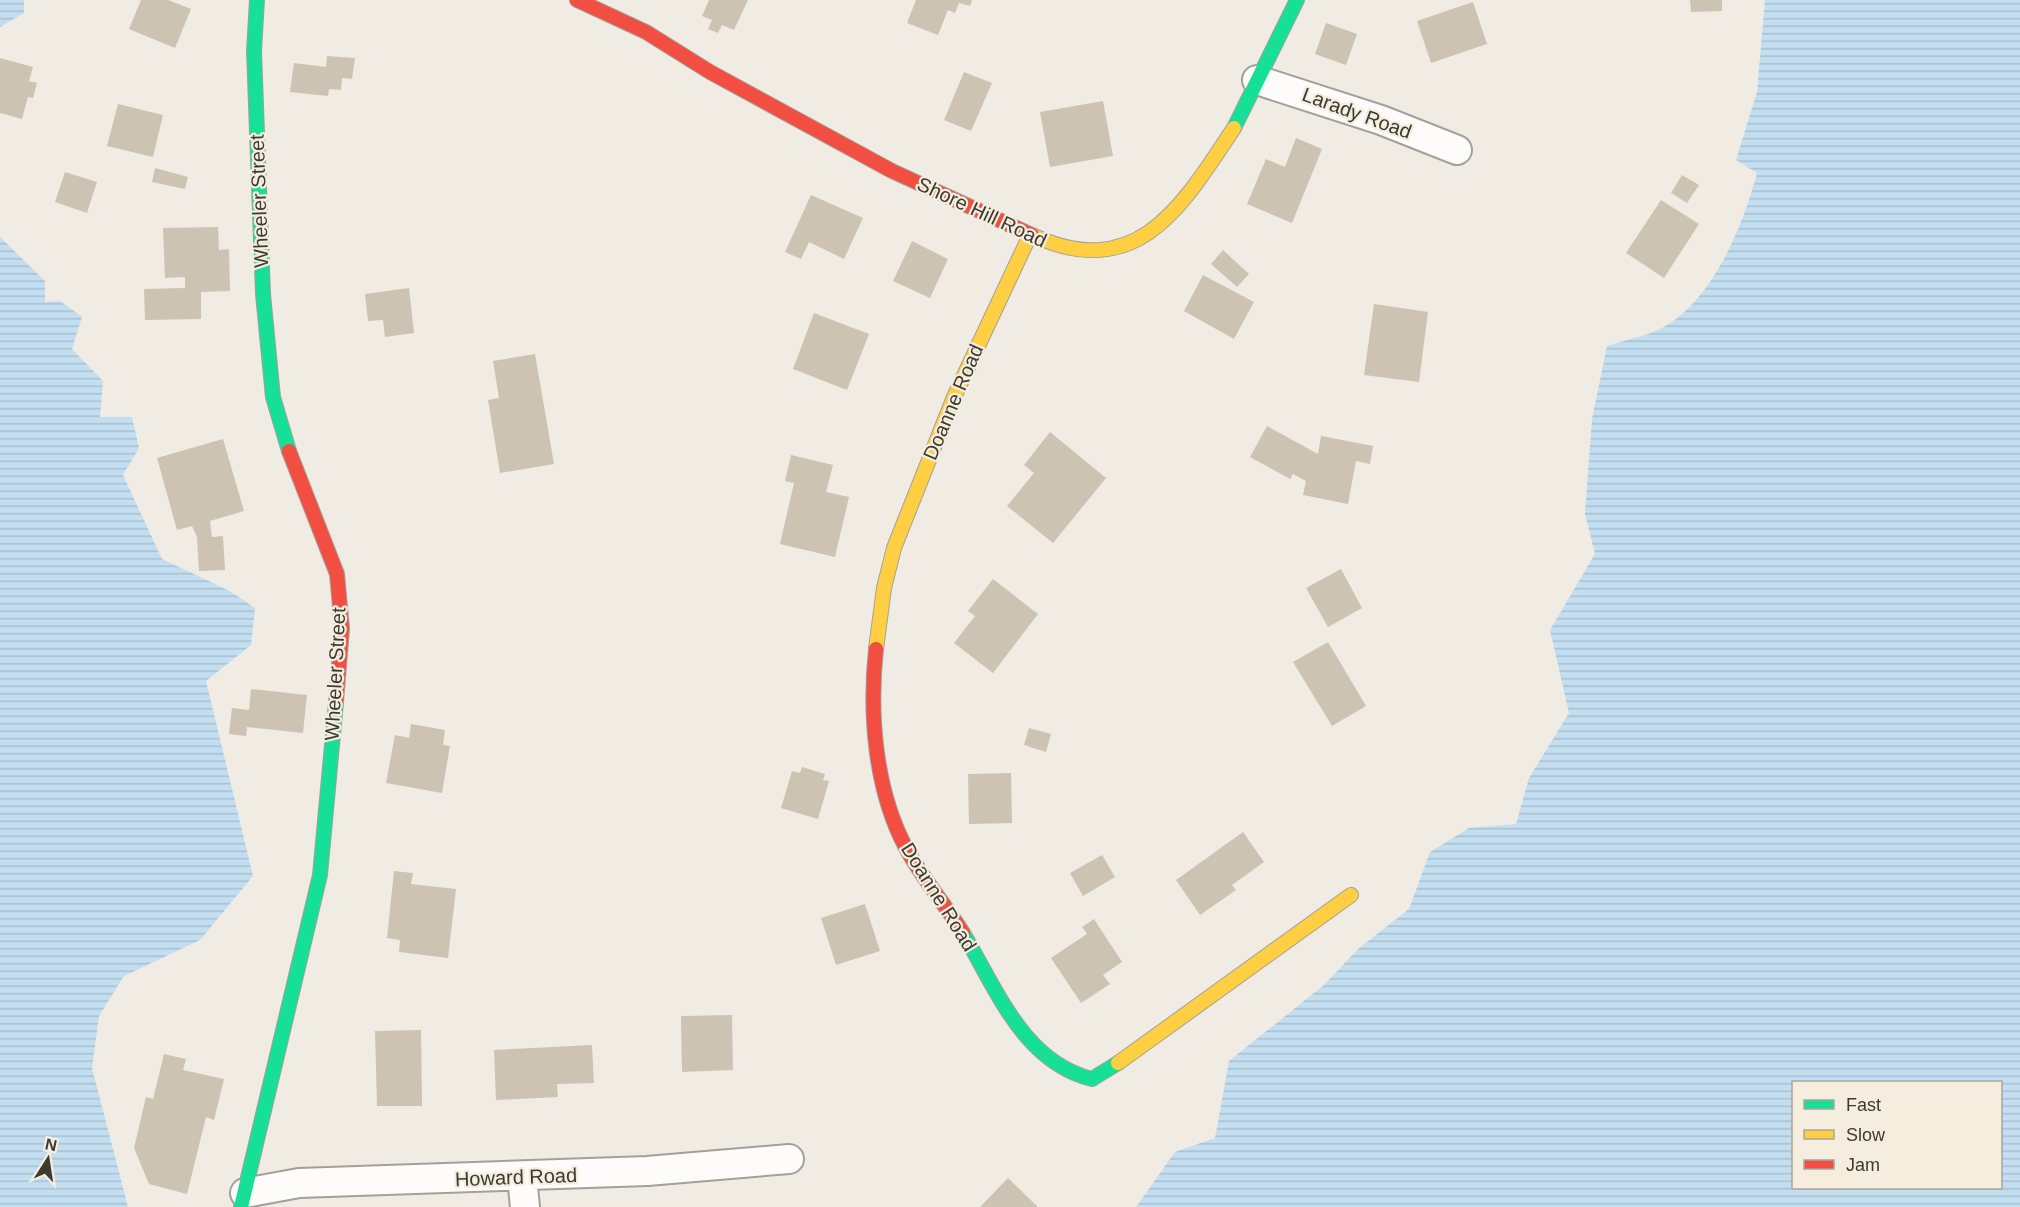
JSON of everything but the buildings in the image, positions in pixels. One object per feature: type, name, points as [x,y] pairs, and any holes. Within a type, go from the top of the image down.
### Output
[{"type":"street","name":"Wheeler Street","points":[[243,1200],[320,875],[342,629],[337,574],[290,456],[273,397],[263,294],[258,175],[254,51],[257,0]]},
{"type":"street","name":"Shore Hill Road","points":[[577,0],[646,32],[710,72],[892,171],[1055,246],[1103,251],[1136,242],[1167,221],[1195,187],[1233,128],[1297,0]]},
{"type":"street","name":"Larady Road","points":[[1257,80],[1382,120],[1456,150]]},
{"type":"street","name":"Doanne Road","points":[[1030,235],[957,388],[892,554],[877,636],[874,700],[877,737],[886,784],[900,833],[928,882],[952,915],[1018,1027],[1045,1055],[1069,1072],[1092,1078],[1121,1061],[1351,895]]},
{"type":"street","name":"Howard Road","points":[[243,1200],[299,1184],[646,1171],[789,1160]]},
{"type":"street","points":[[522,1177],[525,1207]]},
{"type":"water","points":[[0,0],[24,0],[24,13],[0,27]]},
{"type":"water","points":[[1765,0],[2020,0],[2020,1207],[1136,1207],[1175,1152],[1215,1138],[1229,1061],[1324,985],[1358,949],[1409,909],[1430,852],[1469,828],[1516,824],[1529,778],[1569,713],[1550,630],[1595,554],[1585,514],[1592,419],[1607,346],[1660,329],[1679,317],[1710,282],[1734,239],[1757,173],[1736,160],[1757,92]]},
{"type":"water","points":[[0,237],[45,281],[45,302],[60,301],[82,317],[72,349],[103,381],[100,417],[132,417],[139,448],[123,475],[162,559],[230,591],[255,608],[251,645],[206,681],[253,876],[200,940],[124,976],[99,1016],[92,1068],[128,1207],[0,1207]]},
{"type":"traffic: fast","points":[[257,0],[254,51],[263,294],[273,397],[289,451]]},
{"type":"traffic: fast","points":[[1234,128],[1297,0]]},
{"type":"traffic: fast","points":[[241,1207],[320,875],[336,702]]},
{"type":"traffic: fast","points":[[963,933],[1014,1020],[1047,1057],[1068,1070],[1092,1079],[1118,1063]]},
{"type":"traffic: slow","points":[[1032,235],[1069,248],[1101,250],[1129,243],[1153,229],[1175,209],[1195,185],[1234,128]]},
{"type":"traffic: slow","points":[[876,649],[884,588],[894,548],[954,397],[1030,235]]},
{"type":"traffic: slow","points":[[1118,1063],[1351,895]]},
{"type":"traffic: jam","points":[[577,0],[646,32],[710,72],[892,171],[1032,235]]},
{"type":"traffic: jam","points":[[289,451],[337,574],[342,629],[336,702]]},
{"type":"traffic: jam","points":[[876,649],[874,725],[887,802],[912,859],[963,933]]}]
